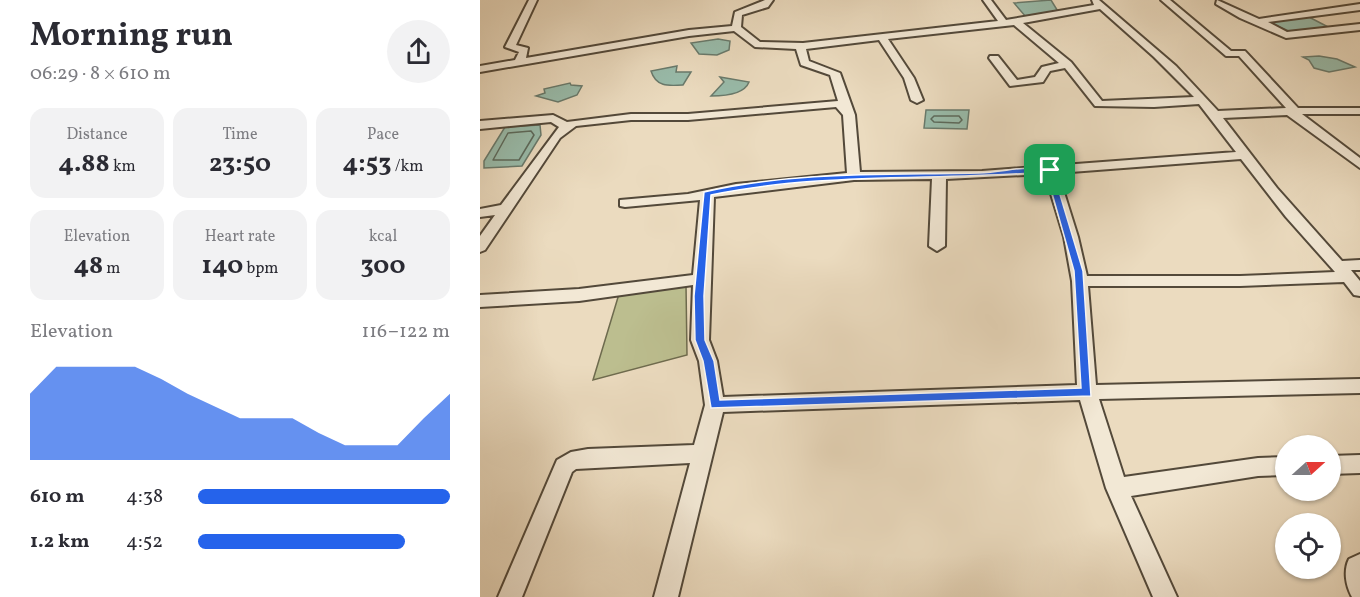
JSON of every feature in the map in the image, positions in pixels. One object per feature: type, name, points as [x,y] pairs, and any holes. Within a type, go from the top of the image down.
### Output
[{"type":"street","points":[[519,63],[525,50],[510,47],[533,0]]},
{"type":"street","points":[[736,28],[738,14],[765,5],[769,0]]},
{"type":"street","points":[[987,0],[1004,24]]},
{"type":"street","points":[[1165,0],[1229,54],[1242,54],[1293,112],[1360,165]]},
{"type":"street","points":[[1219,2],[1243,16],[1262,22],[1286,35],[1360,27]]},
{"type":"street","points":[[480,70],[673,35],[736,28],[758,45],[800,46],[882,39],[1004,24],[1098,3],[1149,43],[1202,100],[1283,205],[1360,291]]},
{"type":"street","points":[[1262,22],[1263,20],[1360,7]]},
{"type":"street","points":[[1016,22],[1067,64],[1099,104],[1154,104],[1202,100]]},
{"type":"street","points":[[882,39],[909,78],[917,100]]},
{"type":"street","points":[[800,46],[805,63],[836,73],[849,115],[854,176]]},
{"type":"street","points":[[994,58],[1014,84],[1039,80],[1046,69],[1067,64]]},
{"type":"street","points":[[480,247],[556,136],[566,126],[588,121],[631,117],[688,117],[822,104],[845,107]]},
{"type":"street","points":[[1215,115],[1360,111]]},
{"type":"street","points":[[480,124],[553,118],[566,126]]},
{"type":"street","points":[[625,203],[707,194],[736,188],[854,176],[982,175],[1243,155]]},
{"type":"street","points":[[1050,170],[1071,237],[1080,281],[1087,393],[1117,488],[1165,597]]},
{"type":"street","points":[[937,246],[939,174]]},
{"type":"street","points":[[666,597],[715,405],[708,361],[700,340],[701,279],[707,194]]},
{"type":"street","points":[[480,213],[506,209]]},
{"type":"street","points":[[1080,281],[1240,281],[1344,272],[1360,265]]},
{"type":"street","points":[[480,301],[579,295],[701,279]]},
{"type":"street","points":[[715,405],[1360,386]]},
{"type":"street","points":[[510,597],[564,466],[571,461],[588,458],[701,454]]},
{"type":"street","points":[[1341,465],[1360,464]]},
{"type":"street","points":[[1117,488],[1275,466]]},
{"type":"street","points":[[1360,566],[1357,567],[1360,588]]},
{"type":"shaded area","points":[[686,285],[687,355],[593,380],[619,294]]},
{"type":"water","points":[[1051,0],[1059,13],[1026,17],[1014,3]]},
{"type":"water","points":[[1307,16],[1332,29],[1285,32],[1289,31],[1266,21]]},
{"type":"water","points":[[718,39],[730,41],[729,50],[717,55],[699,54],[691,43]]},
{"type":"water","points":[[1319,56],[1337,59],[1355,67],[1329,72],[1314,68],[1309,60],[1303,57]]},
{"type":"water","points":[[677,66],[676,72],[691,72],[683,85],[659,83],[651,71]]},
{"type":"water","points":[[720,77],[749,82],[743,90],[738,92],[711,96],[724,82]]},
{"type":"water","points":[[570,83],[582,86],[577,95],[558,102],[536,96],[545,93],[544,89]]},
{"type":"water","points":[[926,110],[969,110],[967,129],[924,128]]},
{"type":"water","points":[[540,125],[541,135],[522,166],[484,168],[484,161],[505,127]]},
{"type":"route","points":[[1050,170],[1071,237],[1078,271],[1082,297],[1087,393],[921,396],[715,405],[708,361],[700,340],[699,296],[707,194],[736,188],[854,176],[982,175],[1050,170]]}]
